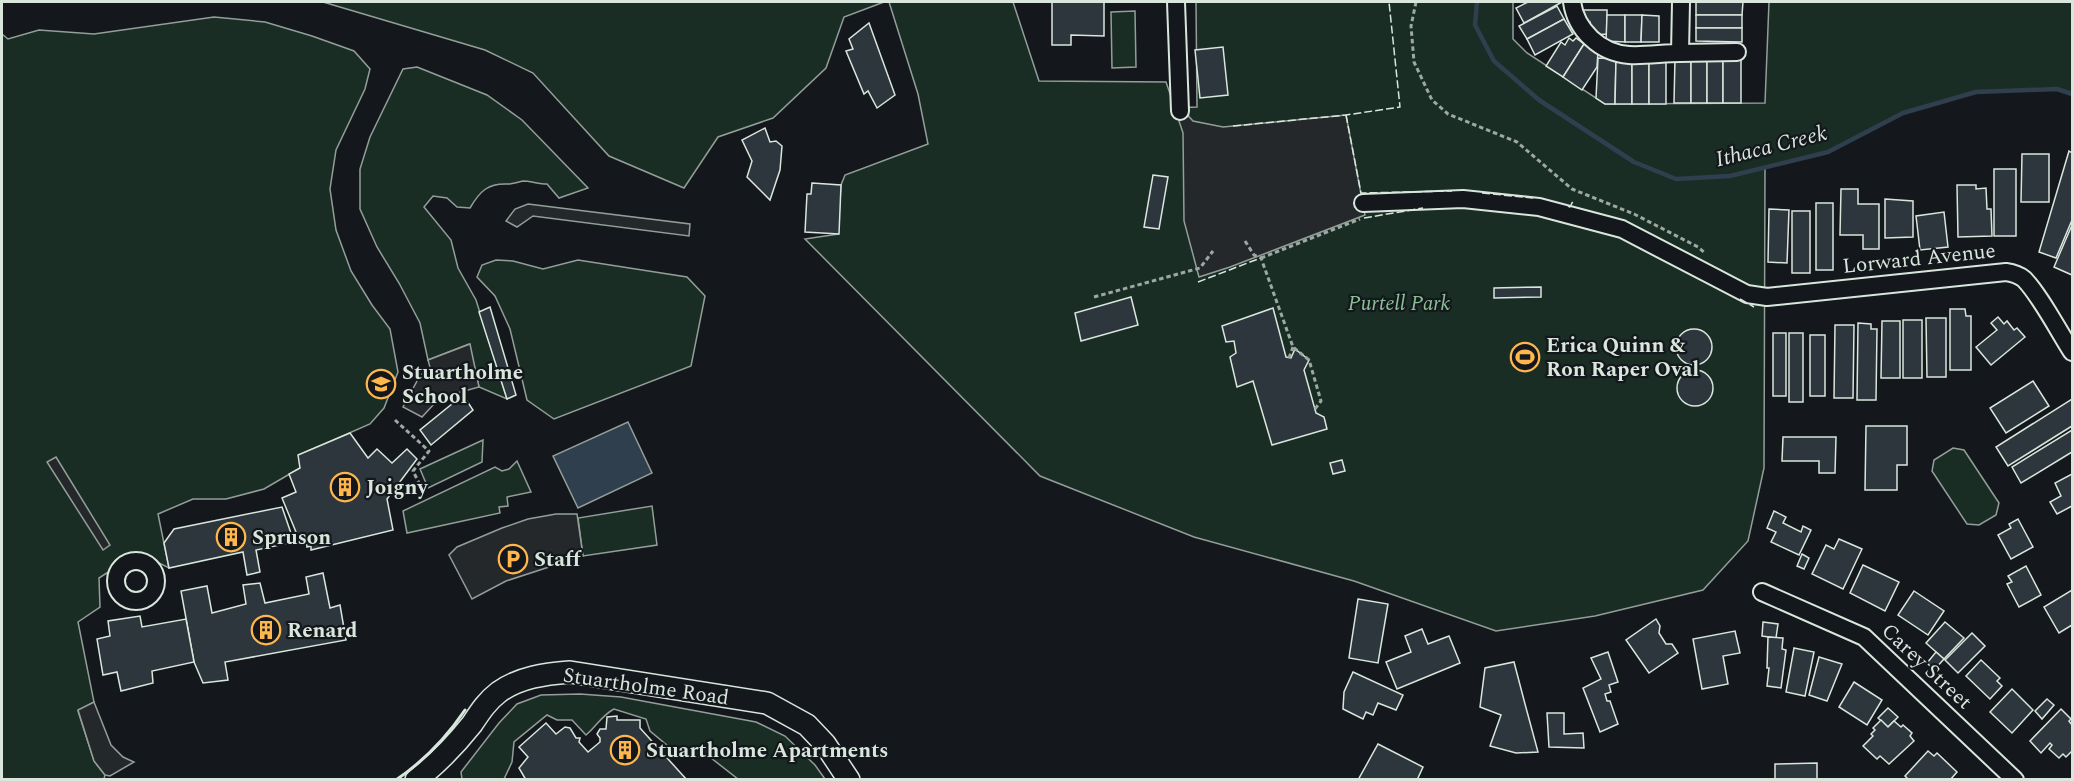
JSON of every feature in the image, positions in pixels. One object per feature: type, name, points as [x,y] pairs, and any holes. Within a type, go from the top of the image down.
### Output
[{"type":"main road","name":"Stuartholme Road","points":[[416,780],[439,760],[483,707],[499,692],[542,674],[570,672],[767,703],[807,725],[825,744],[849,780]]},
{"type":"street","points":[[1176,2],[1180,111]]},
{"type":"street","points":[[1572,2],[1574,14],[1587,34],[1606,50],[1628,55],[1737,52]]},
{"type":"street","points":[[1680,53],[1681,2]]},
{"type":"street","name":"Lorward Avenue","points":[[1365,210],[1463,199],[1539,207],[1622,229],[1747,294],[1767,297],[2006,272],[2015,274],[2027,284],[2073,352]]},
{"type":"street","name":"Carey Street","points":[[1762,592],[1864,638],[2014,780]]},
{"type":"path","points":[[1416,2],[1411,26],[1414,62],[1432,100],[1448,114],[1517,142],[1572,189],[1634,214],[1698,247],[1712,259]]},
{"type":"path","points":[[1261,258],[1365,210]]},
{"type":"path","points":[[1245,241],[1254,255],[1261,258],[1293,347],[1309,360],[1321,400],[1315,409]]},
{"type":"path","points":[[1094,297],[1200,268],[1213,251]]},
{"type":"path","points":[[1289,358],[1293,347]]},
{"type":"path","points":[[395,420],[429,451],[413,471],[423,491]]},
{"type":"green space","points":[[323,2],[884,2],[844,17],[826,68],[773,118],[718,137],[684,188],[609,156],[533,73],[485,50]]},
{"type":"green space","name":"Purtell Park","points":[[889,2],[1013,2],[1039,81],[1166,82],[1175,108],[1197,107],[1196,2],[1513,2],[1513,39],[1527,53],[1605,104],[1765,103],[1769,2],[2072,2],[2072,94],[2057,89],[1976,92],[1903,113],[1828,152],[1765,167],[1764,468],[1748,541],[1703,590],[1595,616],[1496,631],[1354,581],[1194,537],[1040,476],[805,239],[838,234],[841,185],[845,175],[928,144],[918,94]]},
{"type":"green space","points":[[1135,11],[1136,67],[1112,68],[1111,12]]},
{"type":"green space","points":[[214,17],[265,22],[312,36],[354,51],[370,69],[365,89],[336,150],[330,189],[336,230],[351,271],[390,329],[398,372],[384,408],[370,424],[299,455],[300,468],[264,489],[226,499],[193,499],[158,514],[169,568],[153,560],[133,556],[99,578],[100,607],[78,622],[94,702],[78,711],[94,761],[105,775],[104,779],[2,779],[2,34],[8,39],[39,30],[94,34]]},
{"type":"green space","points":[[417,67],[487,95],[522,120],[588,188],[559,198],[547,184],[523,181],[495,185],[485,189],[470,208],[457,207],[447,198],[433,196],[424,207],[451,240],[458,268],[476,300],[507,399],[479,387],[469,344],[428,360],[420,323],[377,247],[360,209],[360,169],[370,137],[403,69]]},
{"type":"green space","points":[[496,260],[513,261],[543,269],[578,260],[687,277],[705,296],[691,366],[554,419],[527,400],[510,329],[495,296],[477,277],[482,265]]},
{"type":"green space","points":[[483,440],[482,462],[428,488],[420,469]]},
{"type":"green space","points":[[1953,448],[1964,450],[1999,503],[1996,515],[1979,525],[1967,524],[1932,471],[1934,460]]},
{"type":"green space","points":[[517,461],[531,492],[507,497],[508,506],[499,507],[500,513],[407,533],[403,511],[495,467],[502,471],[509,469]]},
{"type":"green space","points":[[652,506],[657,545],[583,556],[578,518]]},
{"type":"green space","points":[[580,694],[621,697],[756,722],[785,736],[815,765],[825,779],[738,779],[711,758],[679,755],[650,731],[646,719],[614,709],[586,735],[572,720],[557,720],[547,715],[514,742],[512,762],[504,779],[462,779],[461,772],[499,723],[517,704],[541,695]]},
{"type":"shaded area","points":[[1183,110],[1193,121],[1223,127],[1346,115],[1365,215],[1199,277],[1184,221],[1183,133],[1177,115]]},
{"type":"shaded area","points":[[528,204],[690,224],[689,236],[533,216],[517,227],[506,221],[515,209]]},
{"type":"shaded area","points":[[470,344],[479,387],[450,395],[434,404],[422,417],[403,407],[417,381],[417,375],[431,371],[428,360]]},
{"type":"shaded area","points":[[56,457],[110,545],[103,550],[47,462]]},
{"type":"shaded area","name":"Staff","points":[[556,514],[577,514],[583,556],[506,581],[472,599],[449,555],[457,547],[502,528],[528,519]]},
{"type":"shaded area","points":[[94,702],[111,745],[123,757],[134,762],[110,776],[105,775],[94,761],[78,710]]},
{"type":"water","points":[[628,422],[652,473],[578,508],[553,456]]},
{"type":"building","points":[[1052,2],[1104,2],[1104,36],[1071,35],[1071,45],[1052,45]]},
{"type":"building","points":[[1528,2],[1562,2],[1524,23],[1516,8]]},
{"type":"building","points":[[1696,2],[1743,2],[1742,15],[1696,15]]},
{"type":"building","points":[[1557,6],[1564,19],[1527,39],[1519,26]]},
{"type":"building","points":[[1582,10],[1607,10],[1607,34],[1594,35],[1594,28],[1590,28],[1590,22],[1586,22],[1586,17],[1582,17]]},
{"type":"building","points":[[1607,15],[1625,15],[1625,42],[1606,41]]},
{"type":"building","points":[[1625,15],[1642,15],[1641,42],[1625,42]]},
{"type":"building","points":[[1642,15],[1659,16],[1659,42],[1641,42]]},
{"type":"building","points":[[1696,15],[1742,15],[1742,28],[1696,28]]},
{"type":"building","points":[[1564,19],[1573,34],[1535,55],[1527,39]]},
{"type":"building","points":[[869,23],[895,95],[877,108],[868,91],[864,94],[846,51],[853,49],[849,39]]},
{"type":"building","points":[[1696,28],[1742,28],[1742,42],[1696,41]]},
{"type":"building","points":[[1569,38],[1573,41],[1576,38],[1584,44],[1563,77],[1546,66],[1561,42],[1565,45]]},
{"type":"building","points":[[1584,44],[1598,51],[1597,67],[1582,90],[1563,77]]},
{"type":"building","points":[[1223,47],[1228,95],[1200,98],[1195,50]]},
{"type":"building","points":[[1598,58],[1616,59],[1615,104],[1605,104],[1596,98]]},
{"type":"building","points":[[1675,58],[1691,59],[1691,103],[1674,103]]},
{"type":"building","points":[[1616,59],[1632,59],[1632,104],[1615,104]]},
{"type":"building","points":[[1632,59],[1649,60],[1649,104],[1632,104]]},
{"type":"building","points":[[1691,59],[1707,59],[1707,103],[1691,103]]},
{"type":"building","points":[[1707,59],[1723,59],[1723,103],[1707,103]]},
{"type":"building","points":[[1723,59],[1741,59],[1741,103],[1723,103]]},
{"type":"building","points":[[1649,60],[1666,60],[1666,104],[1649,104]]},
{"type":"building","points":[[765,128],[770,142],[776,141],[782,146],[780,170],[770,200],[747,177],[752,161],[742,140]]},
{"type":"building","points":[[2069,151],[2072,153],[2072,220],[2056,258],[2039,252]]},
{"type":"building","points":[[2022,154],[2049,154],[2049,202],[2021,202]]},
{"type":"building","points":[[1994,169],[2016,169],[2016,236],[1994,236]]},
{"type":"building","points":[[1153,175],[1168,177],[1159,229],[1144,227]]},
{"type":"building","points":[[812,183],[841,185],[839,234],[805,232],[807,194],[811,194]]},
{"type":"building","points":[[1957,185],[1976,185],[1976,189],[1986,188],[1987,209],[1991,209],[1992,236],[1958,237]]},
{"type":"building","points":[[1841,189],[1858,189],[1858,204],[1879,204],[1879,249],[1863,249],[1863,235],[1840,235]]},
{"type":"building","points":[[1885,199],[1913,201],[1913,237],[1885,238]]},
{"type":"building","points":[[1816,203],[1833,203],[1833,270],[1816,270]]},
{"type":"building","points":[[1769,209],[1789,210],[1787,263],[1768,262]]},
{"type":"building","points":[[1792,211],[1810,211],[1810,273],[1792,273]]},
{"type":"building","points":[[1944,212],[1948,247],[1920,250],[1916,216]]},
{"type":"building","points":[[2072,225],[2072,275],[2054,267]]},
{"type":"building","points":[[1541,287],[1541,297],[1494,298],[1494,288]]},
{"type":"building","points":[[1131,297],[1138,325],[1081,341],[1075,313]]},
{"type":"building","points":[[490,307],[516,395],[507,399],[479,312]]},
{"type":"building","points":[[1273,308],[1286,357],[1291,358],[1295,349],[1309,360],[1304,370],[1316,413],[1324,417],[1327,429],[1272,445],[1253,381],[1237,387],[1230,357],[1236,353],[1234,341],[1226,342],[1222,326]]},
{"type":"building","points":[[1950,309],[1965,309],[1966,316],[1971,316],[1971,370],[1950,370]]},
{"type":"building","points":[[1998,317],[2004,324],[2007,321],[2014,330],[2017,328],[2025,337],[1991,365],[1976,347],[1997,330],[1991,323]]},
{"type":"building","points":[[1926,318],[1946,318],[1946,377],[1927,377]]},
{"type":"building","points":[[1903,320],[1922,320],[1922,378],[1903,378]]},
{"type":"building","points":[[1882,321],[1900,321],[1900,378],[1881,378]]},
{"type":"building","points":[[1858,323],[1871,324],[1871,329],[1877,329],[1876,400],[1857,400]]},
{"type":"building","points":[[1835,325],[1854,325],[1853,398],[1834,398]]},
{"type":"building","points":[[1694,329],[1707,334],[1712,347],[1707,360],[1694,365],[1681,360],[1676,347],[1681,334]]},
{"type":"building","points":[[1773,333],[1786,333],[1786,396],[1773,396]]},
{"type":"building","points":[[1789,333],[1803,333],[1803,402],[1789,402]]},
{"type":"building","points":[[1810,335],[1825,335],[1825,396],[1810,396]]},
{"type":"building","points":[[1695,370],[1708,375],[1713,388],[1708,401],[1695,406],[1682,401],[1677,388],[1682,375]]},
{"type":"building","points":[[2033,381],[2049,406],[2006,433],[1990,408]]},
{"type":"building","points":[[463,395],[473,410],[431,445],[420,430]]},
{"type":"building","points":[[2072,399],[2072,426],[2008,466],[1996,447]]},
{"type":"building","points":[[1866,426],[1907,426],[1907,465],[1897,465],[1897,490],[1865,490]]},
{"type":"building","points":[[2072,430],[2072,452],[2021,483],[2012,467]]},
{"type":"building","name":"Joigny","points":[[350,433],[368,458],[377,449],[392,463],[407,449],[417,459],[387,499],[393,530],[311,550],[311,546],[307,547],[306,539],[294,542],[293,533],[296,532],[282,498],[296,492],[289,474],[300,468],[298,455]]},
{"type":"building","points":[[1783,437],[1836,437],[1835,473],[1819,473],[1819,461],[1782,461]]},
{"type":"building","points":[[1342,460],[1345,471],[1333,474],[1330,463]]},
{"type":"building","points":[[2072,474],[2072,506],[2057,514],[2050,502],[2061,496],[2055,483]]},
{"type":"building","name":"Spruson","points":[[282,507],[294,542],[256,550],[260,572],[247,575],[243,552],[169,568],[164,543],[174,529]]},
{"type":"building","points":[[1774,511],[1786,517],[1783,523],[1801,532],[1803,526],[1811,530],[1799,555],[1771,542],[1776,532],[1767,528]]},
{"type":"building","points":[[2018,519],[2033,547],[2011,559],[1998,535],[2011,528],[2009,524]]},
{"type":"building","points":[[1839,539],[1862,549],[1843,589],[1812,574],[1826,545],[1834,549]]},
{"type":"building","points":[[1802,554],[1809,558],[1804,569],[1797,566]]},
{"type":"building","points":[[1863,565],[1899,582],[1885,611],[1850,593]]},
{"type":"building","points":[[2026,566],[2041,595],[2019,607],[2007,584],[2012,582],[2008,576]]},
{"type":"building","name":"Renard","points":[[323,573],[330,608],[340,605],[346,640],[225,662],[228,680],[203,683],[194,662],[181,591],[207,586],[212,613],[246,604],[243,585],[260,583],[265,603],[309,594],[306,577]]},
{"type":"building","points":[[2072,590],[2072,625],[2059,633],[2044,607]]},
{"type":"building","points":[[1914,591],[1944,611],[1928,635],[1898,615]]},
{"type":"building","points":[[1358,599],[1388,604],[1378,663],[1349,658]]},
{"type":"building","points":[[140,616],[142,627],[186,619],[194,662],[152,671],[153,683],[121,691],[117,672],[103,675],[97,639],[110,636],[108,621]]},
{"type":"building","points":[[1656,619],[1660,626],[1659,633],[1666,644],[1672,644],[1678,653],[1649,673],[1626,640]]},
{"type":"building","points":[[1763,622],[1778,624],[1776,638],[1762,636]]},
{"type":"building","points":[[1945,622],[1964,638],[1944,659],[1926,643]]},
{"type":"building","points":[[1422,629],[1428,644],[1449,636],[1460,663],[1397,689],[1386,662],[1411,652],[1405,636]]},
{"type":"building","points":[[1735,631],[1740,653],[1723,656],[1728,684],[1702,689],[1693,639]]},
{"type":"building","points":[[1972,633],[1985,646],[1958,673],[1945,660]]},
{"type":"building","points":[[1768,637],[1783,638],[1782,649],[1786,650],[1781,688],[1767,686]]},
{"type":"building","points":[[1794,648],[1814,652],[1805,696],[1786,692]]},
{"type":"building","points":[[1608,652],[1618,682],[1609,685],[1611,692],[1605,694],[1607,701],[1610,701],[1618,724],[1600,732],[1583,688],[1601,679],[1591,658]]},
{"type":"building","points":[[1936,652],[1944,659],[1934,670],[1927,663]]},
{"type":"building","points":[[1819,657],[1842,664],[1827,701],[1809,695]]},
{"type":"building","points":[[1981,660],[2000,678],[1997,681],[2002,686],[1990,699],[1966,676]]},
{"type":"building","points":[[1514,662],[1538,752],[1516,753],[1490,746],[1501,715],[1480,707],[1485,668]]},
{"type":"building","points":[[1353,672],[1403,695],[1396,710],[1378,703],[1373,715],[1366,712],[1363,719],[1343,709],[1344,692]]},
{"type":"building","points":[[1854,682],[1882,700],[1867,725],[1839,707]]},
{"type":"building","points":[[2012,689],[2033,710],[2012,733],[1990,712]]},
{"type":"building","points":[[2047,699],[2054,705],[2042,719],[2035,711]]},
{"type":"building","points":[[1888,708],[1898,717],[1888,727],[1878,718]]},
{"type":"building","points":[[2061,709],[2071,719],[2069,721],[2072,725],[2072,751],[2066,757],[2063,754],[2059,758],[2049,749],[2052,745],[2050,743],[2041,753],[2030,741]]},
{"type":"building","points":[[1547,713],[1564,713],[1564,734],[1583,733],[1584,748],[1549,747]]},
{"type":"building","name":"Stuartholme Apartments","points":[[617,716],[617,720],[640,720],[640,728],[687,780],[526,780],[519,768],[528,757],[519,747],[546,723],[556,734],[565,727],[570,728],[576,738],[580,738],[579,742],[588,752],[600,742],[597,734],[600,729],[606,729],[607,717]]},
{"type":"building","points":[[1881,720],[1888,727],[1894,721],[1901,727],[1903,725],[1912,733],[1910,736],[1914,741],[1889,764],[1880,756],[1877,759],[1863,746],[1873,736],[1871,734],[1875,730],[1873,728]]},
{"type":"building","points":[[1378,744],[1423,767],[1417,780],[1358,780]]},
{"type":"building","points":[[1928,751],[1934,756],[1937,753],[1957,772],[1950,780],[1909,780],[1905,776]]},
{"type":"building","points":[[1817,763],[1817,780],[1775,780],[1775,764]]},
{"type":"waterway","name":"Ithaca Creek","points":[[1477,2],[1475,25],[1494,61],[1539,100],[1634,162],[1676,179],[1730,176],[1828,152],[1903,113],[1976,92],[2057,89],[2072,94]]},
{"type":"fence","points":[[1233,126],[1346,115],[1400,107],[1389,2]]},
{"type":"fence","points":[[1346,115],[1361,193],[1452,191]]},
{"type":"fence","points":[[1482,193],[1533,198]]},
{"type":"fence","points":[[1568,206],[1570,207],[1573,201]]},
{"type":"fence","points":[[1364,218],[1423,208]]},
{"type":"fence","points":[[1198,282],[1258,259]]},
{"type":"fence","points":[[1740,299],[1754,307]]},
{"type":"wall","points":[[396,780],[434,748],[465,710]]},
{"type":"place","name":"Erica Quinn & Ron Raper Oval","points":[[1525,357]]},
{"type":"place","name":"Stuartholme School","points":[[381,384]]},
{"type":"place","name":"Joigny","points":[[345,487]]},
{"type":"place","name":"Spruson","points":[[231,537]]},
{"type":"place","name":"Staff","points":[[513,559]]},
{"type":"place","name":"Renard","points":[[266,630]]},
{"type":"place","name":"Stuartholme Apartments","points":[[625,750]]}]
